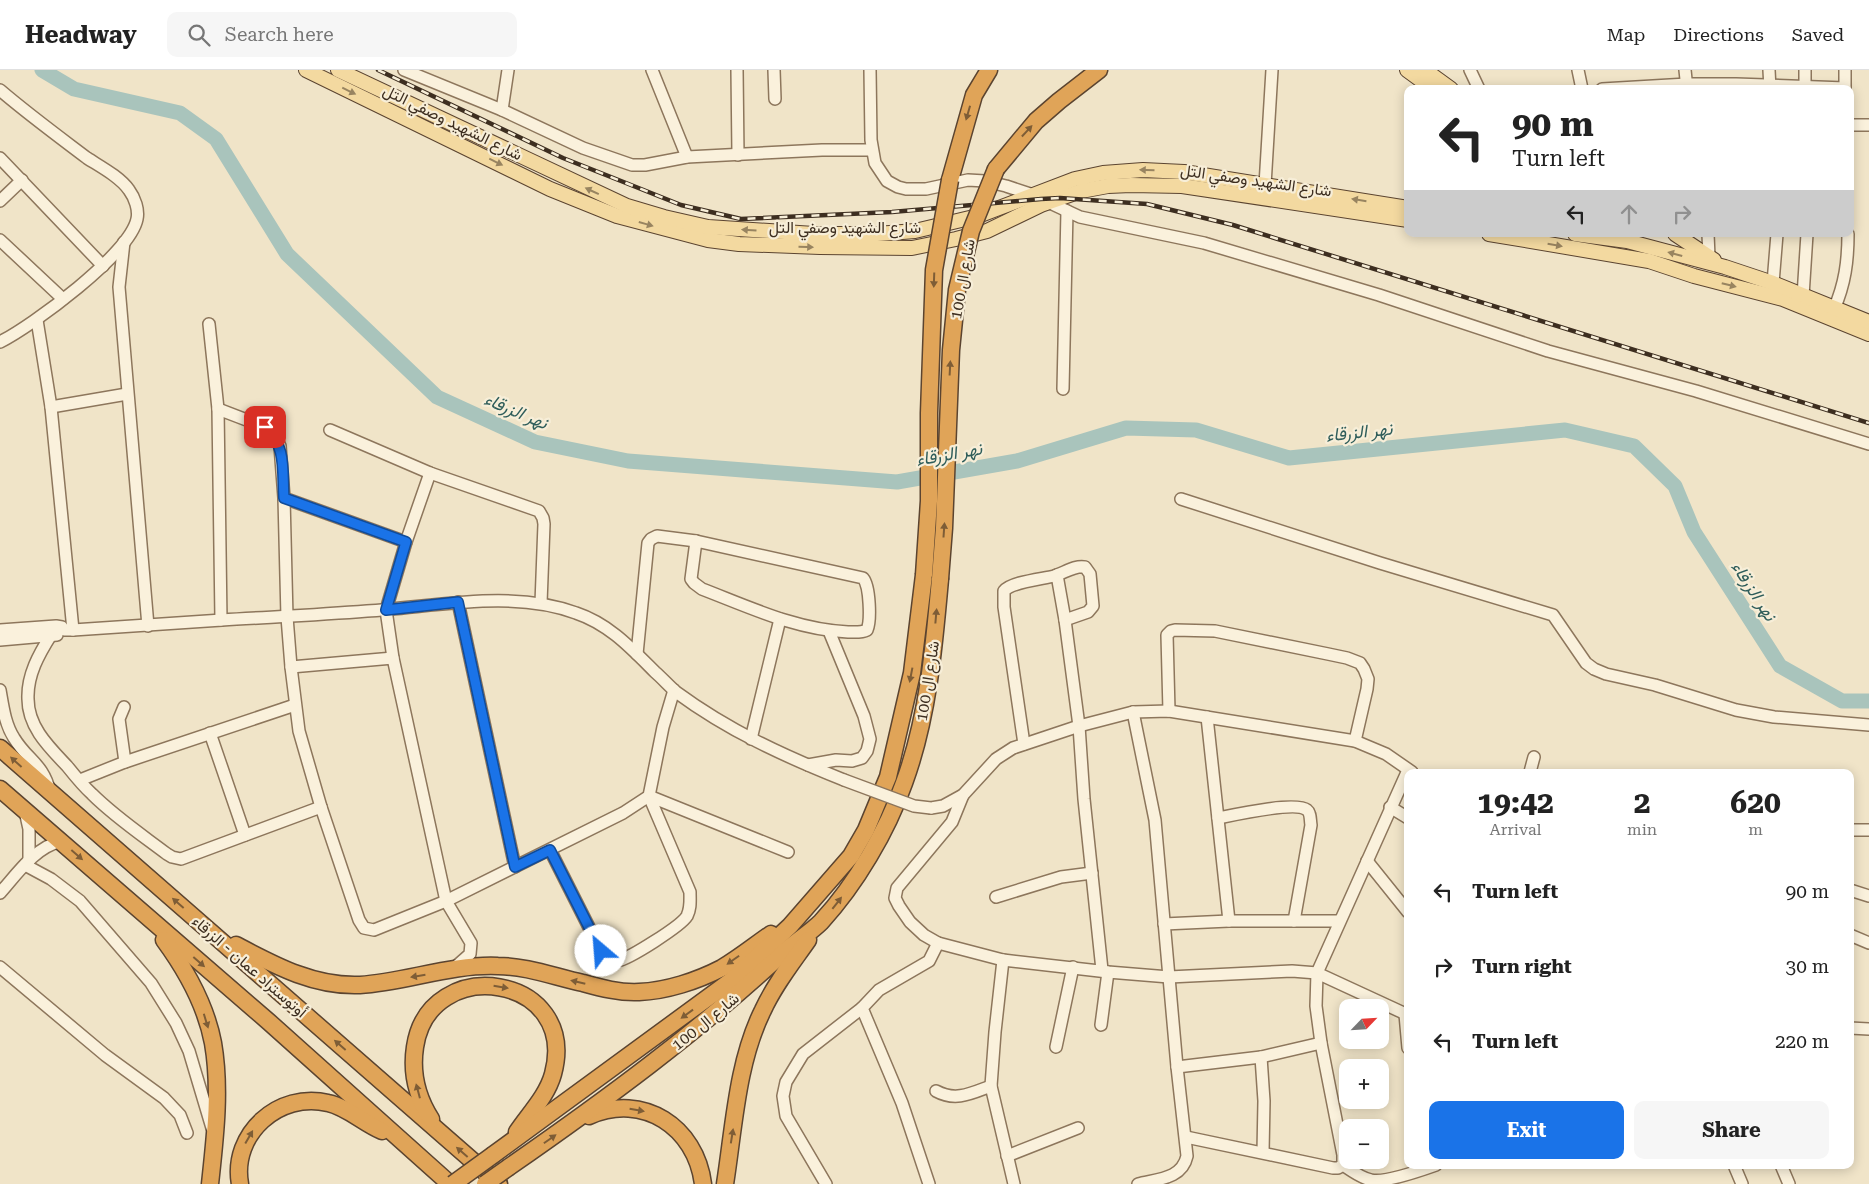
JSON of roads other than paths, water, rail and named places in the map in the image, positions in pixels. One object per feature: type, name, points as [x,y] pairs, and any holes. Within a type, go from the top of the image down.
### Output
[{"type":"highway","name":"شارع ال 100","points":[[485,1184],[574,1123],[655,1061],[820,923],[849,886],[880,837],[904,784],[919,731],[932,663],[929,414],[934,270],[950,180],[974,95],[990,70]]},
{"type":"highway","name":"شارع ال 100","points":[[452,1184],[710,998],[759,957],[802,913],[851,856],[866,830],[888,777],[944,528],[951,350],[957,290],[971,230],[996,168],[1036,121],[1099,70]]},
{"type":"highway","name":"أوتوستراد عمان - الزرقاء","points":[[0,748],[499,1184]]},
{"type":"highway","name":"أوتوستراد عمان - الزرقاء","points":[[0,789],[452,1184]]},
{"type":"highway","points":[[210,930],[278,967],[305,977],[332,983],[360,985],[453,969],[498,966],[528,969],[607,989],[638,992],[667,988],[722,968],[802,913]]},
{"type":"highway","points":[[148,918],[172,950],[190,979],[213,1042],[216,1075],[210,1184]]},
{"type":"highway","points":[[725,1184],[742,1073],[754,1031],[762,1010],[780,979],[820,923]]},
{"type":"highway","points":[[441,1133],[424,1108],[416,1084],[413,1054],[420,1026],[429,1011],[443,1000],[472,988],[496,986],[508,988],[525,995],[535,1003],[549,1023],[556,1049],[552,1075],[547,1088],[510,1142]]},
{"type":"highway","points":[[240,1184],[239,1164],[242,1149],[249,1136],[269,1114],[287,1104],[307,1100],[338,1106],[377,1129],[398,1138]]},
{"type":"highway","points":[[574,1123],[601,1110],[611,1109],[640,1110],[659,1116],[675,1127],[688,1141],[697,1158],[703,1184]]},
{"type":"main road","name":"شارع الشهيد وصفي التل","points":[[306,70],[550,189],[617,216],[708,240],[738,244],[912,248],[986,231],[1048,202],[1081,191],[1108,186],[1182,186],[1404,219]]},
{"type":"main road","name":"شارع الشهيد وصفي التل","points":[[338,70],[613,200],[664,218],[708,228],[814,234],[877,234],[915,231],[978,216],[1075,179],[1103,173],[1143,170],[1184,172],[1404,207]]},
{"type":"main road","points":[[1407,70],[1428,85]]},
{"type":"main road","points":[[1425,70],[1446,85]]},
{"type":"main road","points":[[1507,237],[1649,261],[1694,276],[1783,299],[1869,334]]},
{"type":"main road","points":[[1610,254],[1624,237]]},
{"type":"main road","points":[[1626,237],[1649,261]]},
{"type":"main road","points":[[1628,237],[1773,283],[1869,322]]},
{"type":"main road","points":[[1680,237],[1725,267]]},
{"type":"street","points":[[404,70],[502,110],[583,148],[632,165],[644,166],[687,158],[822,150],[872,150]]},
{"type":"street","points":[[502,110],[508,70]]},
{"type":"street","points":[[652,70],[687,158]]},
{"type":"street","points":[[737,70],[738,155]]},
{"type":"street","points":[[774,70],[775,99]]},
{"type":"street","points":[[870,70],[872,150],[877,167],[887,181],[906,189],[926,189],[968,180],[992,182],[1033,194],[1080,218],[1204,243],[1379,295],[1548,351],[1705,394],[1869,444]]},
{"type":"street","points":[[1265,185],[1272,70]]},
{"type":"street","points":[[1470,70],[1477,85]]},
{"type":"street","points":[[1578,70],[1581,85]]},
{"type":"street","points":[[1685,70],[1687,85]]},
{"type":"street","points":[[1769,70],[1770,85]]},
{"type":"street","points":[[1805,70],[1805,85]]},
{"type":"street","points":[[1845,70],[1846,85]]},
{"type":"street","points":[[0,90],[58,136],[124,184],[135,202],[138,218],[124,242],[103,266],[37,320],[0,342]]},
{"type":"street","points":[[1854,125],[1869,125]]},
{"type":"street","points":[[0,158],[103,266]]},
{"type":"street","points":[[0,201],[22,180]]},
{"type":"street","points":[[1063,389],[1067,211]]},
{"type":"street","points":[[1708,237],[1709,256]]},
{"type":"street","points":[[1773,283],[1778,237]]},
{"type":"street","points":[[1803,296],[1807,237]]},
{"type":"street","points":[[1834,309],[1844,282],[1848,237]]},
{"type":"street","points":[[0,240],[63,300]]},
{"type":"street","points":[[124,242],[119,287],[148,626]]},
{"type":"street","points":[[37,320],[51,407],[69,630]]},
{"type":"street","points":[[209,324],[218,409],[221,620]]},
{"type":"street","points":[[51,407],[127,394]]},
{"type":"street","points":[[218,409],[258,423],[272,433],[282,452],[287,617],[295,705],[301,740],[321,807],[359,920],[364,928],[374,930],[446,901],[550,850],[632,807],[649,796]]},
{"type":"street","points":[[330,430],[430,473],[539,511],[544,524],[541,604]]},
{"type":"street","points":[[430,473],[406,542],[386,610],[393,658],[446,901],[471,943],[472,949],[470,954],[453,969]]},
{"type":"street","points":[[284,498],[406,542]]},
{"type":"street","points":[[1181,499],[1380,563],[1553,615],[1586,663],[1606,674],[1655,685],[1736,710],[1774,717],[1869,725]]},
{"type":"street","points":[[638,654],[648,543],[656,536],[696,541],[863,578],[867,586],[869,624],[867,630],[860,632],[829,631],[780,619],[702,588],[694,583],[692,575],[696,541]]},
{"type":"street","points":[[1024,744],[1004,607],[1004,591],[1011,586],[1057,575],[1082,566],[1090,574],[1093,606],[1088,612],[1066,620]]},
{"type":"street","points":[[1057,575],[1066,620],[1079,726],[1084,799],[1105,971],[1101,1025]]},
{"type":"street","points":[[0,640],[60,634],[69,630],[386,610],[458,602],[496,601],[541,604],[576,612],[604,625],[638,654],[674,690],[729,728],[806,765],[914,806],[931,808],[943,806],[963,796]]},
{"type":"street","points":[[458,602],[515,867]]},
{"type":"street","points":[[750,739],[780,619]]},
{"type":"street","points":[[0,630],[56,626],[69,630]]},
{"type":"street","points":[[1170,710],[1168,632],[1202,629],[1215,631],[1347,658],[1360,663],[1364,669],[1367,684],[1355,741]]},
{"type":"street","points":[[806,765],[862,758],[867,751],[870,739],[864,716],[829,631]]},
{"type":"street","points":[[51,635],[37,659],[30,682],[28,698],[30,715],[36,730],[80,780],[115,814],[172,857],[181,859],[321,807]]},
{"type":"street","points":[[291,668],[393,658]]},
{"type":"street","points":[[0,690],[8,726],[22,749],[43,771],[51,794]]},
{"type":"street","points":[[550,850],[601,951],[611,960],[617,961],[629,956],[680,925],[687,915],[690,904],[690,892],[649,796],[674,690]]},
{"type":"street","points":[[80,780],[125,762],[295,705]]},
{"type":"street","points":[[124,707],[119,719],[125,762]]},
{"type":"street","points":[[1404,1013],[1317,973],[1283,971],[1169,977],[1003,960],[938,943],[924,935],[910,922],[898,906],[896,898],[897,888],[952,822],[963,796],[1004,752],[1079,726],[1133,712],[1170,710],[1355,741],[1386,754],[1407,769]]},
{"type":"street","points":[[1133,712],[1155,820],[1177,1067],[1187,1156],[1185,1166],[1178,1172],[1168,1177],[1138,1184]]},
{"type":"street","points":[[1207,717],[1229,921]]},
{"type":"street","points":[[210,733],[245,835]]},
{"type":"street","points":[[1531,769],[1534,757]]},
{"type":"street","points":[[1339,1135],[1321,1043],[1316,1006],[1317,973],[1390,807],[1404,782]]},
{"type":"street","points":[[649,796],[788,852]]},
{"type":"street","points":[[1218,818],[1278,807],[1308,810],[1311,824],[1294,921]]},
{"type":"street","points":[[1390,807],[1404,816]]},
{"type":"street","points":[[25,811],[29,829],[27,863]]},
{"type":"street","points":[[1854,830],[1869,830]]},
{"type":"street","points":[[0,893],[41,850],[61,841]]},
{"type":"street","points":[[1367,860],[1404,907]]},
{"type":"street","points":[[27,863],[80,901],[141,970],[155,989],[176,1023],[189,1051],[214,1136]]},
{"type":"street","points":[[996,897],[1061,877],[1092,873]]},
{"type":"street","points":[[1854,891],[1869,896]]},
{"type":"street","points":[[1164,924],[1229,921],[1339,921]]},
{"type":"street","points":[[1854,937],[1869,943]]},
{"type":"street","points":[[826,1184],[791,1128],[786,1116],[783,1096],[786,1082],[803,1054],[862,1008],[879,990],[929,962],[938,943]]},
{"type":"street","points":[[1003,960],[991,1086],[1014,1184]]},
{"type":"street","points":[[0,967],[50,1011],[105,1055],[164,1098],[180,1115],[187,1133]]},
{"type":"street","points":[[1056,1047],[1072,967]]},
{"type":"street","points":[[862,1008],[902,1103],[929,1184]]},
{"type":"street","points":[[1854,1028],[1869,1030]]},
{"type":"street","points":[[1177,1067],[1261,1057],[1321,1043]]},
{"type":"street","points":[[1261,1057],[1264,1100],[1263,1152]]},
{"type":"street","points":[[936,1091],[943,1095],[960,1097],[991,1086]]},
{"type":"street","points":[[1007,1156],[1078,1128]]},
{"type":"street","points":[[1186,1137],[1333,1168],[1339,1168]]},
{"type":"street","points":[[1348,1169],[1373,1181],[1426,1169]]},
{"type":"street","points":[[1736,1169],[1742,1184]]},
{"type":"street","points":[[1783,1169],[1789,1184]]},
{"type":"waterway","name":"نهر الزرقاء","points":[[42,70],[74,89],[180,113],[216,139],[287,254],[437,397],[535,442],[628,461],[897,482],[1017,461],[1126,428],[1196,430],[1289,458],[1565,430],[1634,446],[1675,486],[1694,532],[1780,666],[1842,701],[1869,701]]},
{"type":"railway","points":[[378,70],[563,158],[681,205],[741,219],[892,212],[1060,198],[1147,204],[1233,225],[1869,423]]}]
